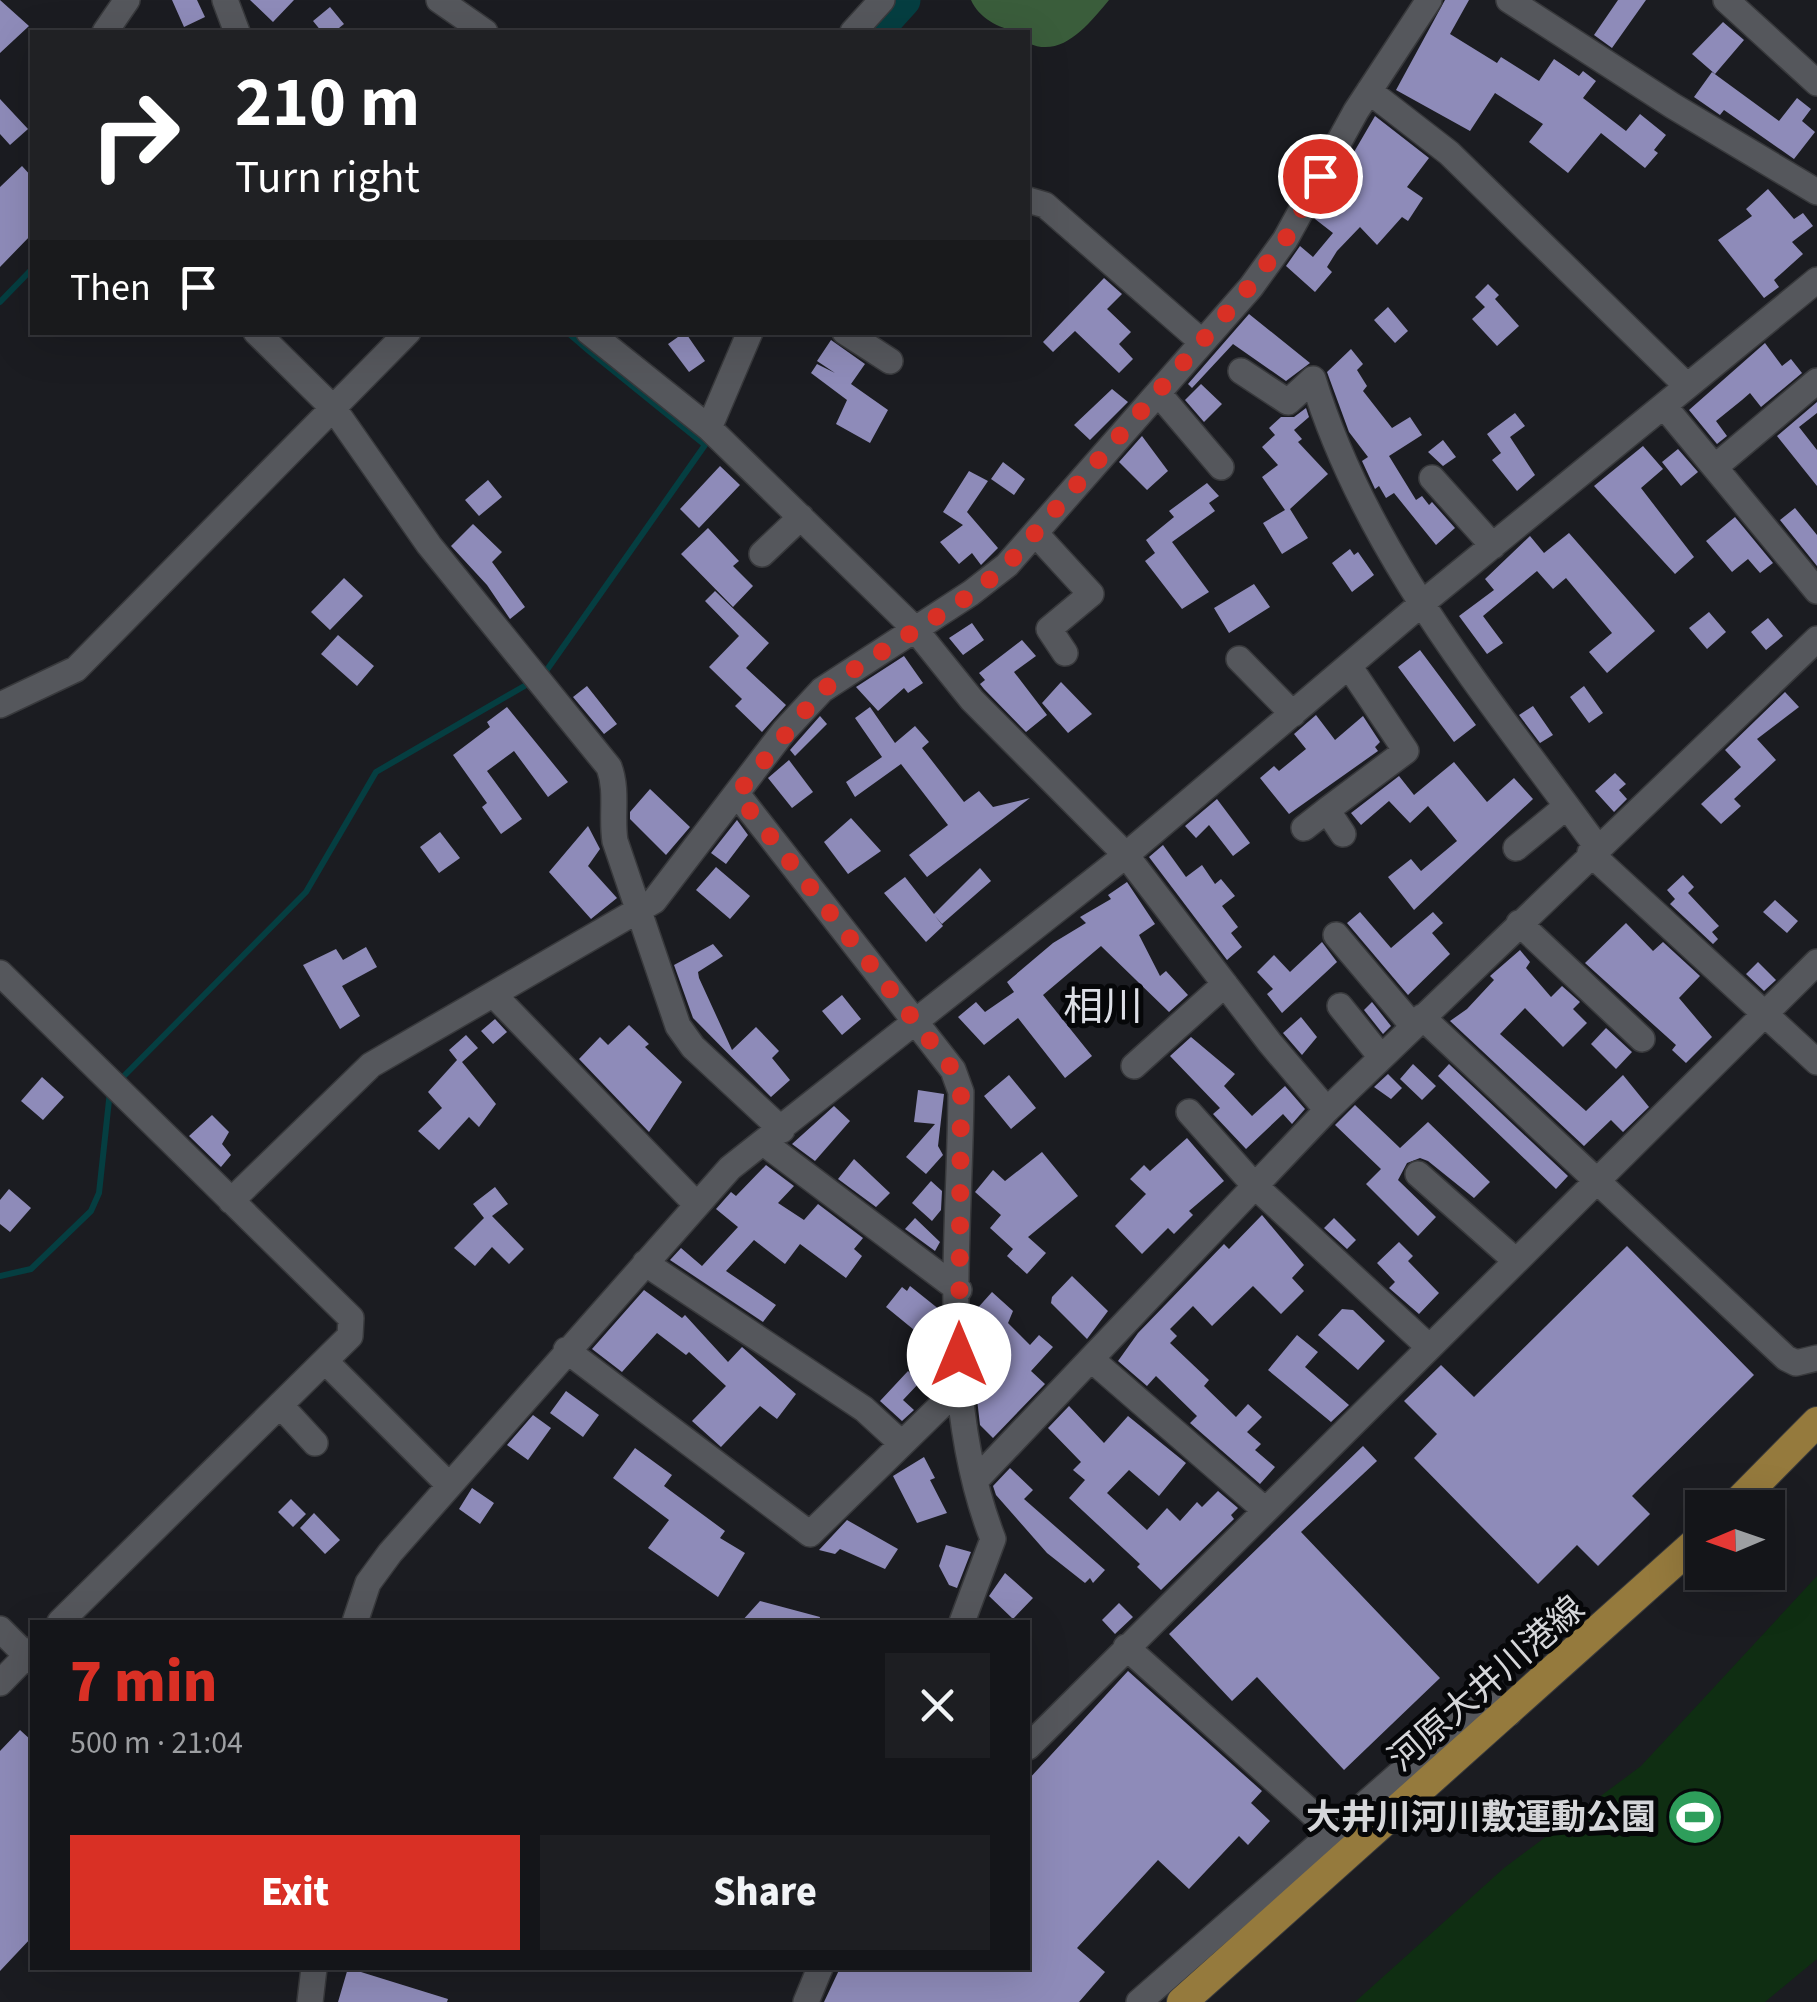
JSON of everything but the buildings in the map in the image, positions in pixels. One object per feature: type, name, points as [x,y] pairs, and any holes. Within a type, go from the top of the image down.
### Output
[{"type":"main road","points":[[1750,1490],[1817,1422]]},
{"type":"main road","name":"河原大井川港線","points":[[1182,2002],[1685,1553]]},
{"type":"street","points":[[106,30],[127,0]]},
{"type":"street","points":[[225,0],[236,30]]},
{"type":"street","points":[[440,0],[481,30]]},
{"type":"street","points":[[855,30],[882,0]]},
{"type":"street","points":[[231,1201],[371,1065],[640,910],[668,888],[737,794],[822,690],[972,594],[1007,565],[1202,342],[1285,240],[1369,91],[1429,0]]},
{"type":"street","points":[[1509,0],[1672,106],[1817,192]]},
{"type":"street","points":[[1726,0],[1817,83]]},
{"type":"street","points":[[1369,91],[1448,153],[1687,386]]},
{"type":"street","points":[[1030,200],[1045,204],[1202,342]]},
{"type":"street","points":[[356,1620],[368,1583],[449,1485],[730,1168],[1126,855],[1420,606],[1817,280]]},
{"type":"street","points":[[259,335],[334,409],[429,545],[609,768],[616,784],[612,816],[616,841],[678,1026],[693,1047],[773,1136],[959,1290]]},
{"type":"street","points":[[0,706],[76,669],[405,335]]},
{"type":"street","points":[[709,428],[749,335]]},
{"type":"street","points":[[850,335],[890,361]]},
{"type":"street","points":[[599,340],[709,428],[914,628],[972,700],[1126,855],[1327,1110]]},
{"type":"street","points":[[1242,370],[1288,402],[1313,379],[1327,425],[1420,606],[1567,806],[1593,850],[1817,1062]]},
{"type":"street","points":[[1714,467],[1817,381]]},
{"type":"street","points":[[1158,393],[1221,467]]},
{"type":"street","points":[[1664,406],[1817,590]]},
{"type":"street","points":[[1432,478],[1493,546]]},
{"type":"street","points":[[762,554],[801,518]]},
{"type":"street","points":[[1035,533],[1090,594],[1049,629],[1065,652]]},
{"type":"street","points":[[974,1481],[1327,1110],[1593,850],[1817,639]]},
{"type":"street","points":[[1239,659],[1293,714]]},
{"type":"street","points":[[1304,828],[1406,751],[1349,666]]},
{"type":"street","points":[[737,794],[953,1070],[961,1092],[958,1410],[974,1481],[993,1538],[963,1620]]},
{"type":"street","points":[[1516,848],[1567,806]]},
{"type":"street","points":[[1327,810],[1344,834]]},
{"type":"street","points":[[1518,923],[1642,1039]]},
{"type":"street","points":[[1336,935],[1418,1022],[1599,1178],[1786,1358],[1796,1363],[1817,1358]]},
{"type":"street","points":[[1030,1744],[1136,1655],[1264,1510],[1817,962]]},
{"type":"street","points":[[0,974],[351,1318],[350,1336],[62,1620]]},
{"type":"street","points":[[1134,1066],[1225,984]]},
{"type":"street","points":[[494,995],[697,1205]]},
{"type":"street","points":[[1340,1006],[1381,1057]]},
{"type":"street","points":[[1189,1112],[1255,1186],[1428,1348]]},
{"type":"street","points":[[1418,1174],[1516,1261]]},
{"type":"street","points":[[645,1263],[864,1409],[900,1442]]},
{"type":"street","points":[[566,1350],[810,1534],[958,1388]]},
{"type":"street","points":[[1090,1359],[1264,1510]]},
{"type":"street","points":[[324,1361],[449,1485]]},
{"type":"street","points":[[280,1406],[316,1442]]},
{"type":"street","points":[[0,1629],[30,1654]]},
{"type":"street","points":[[1136,1655],[1333,1832]]},
{"type":"street","points":[[0,1683],[30,1656]]},
{"type":"street","points":[[1138,2002],[1477,1706],[1491,1705],[1509,1713]]},
{"type":"street","points":[[310,2002],[314,1970]]},
{"type":"street","points":[[806,2002],[819,1970]]},
{"type":"green space","points":[[971,0],[1109,0],[1073,37],[1052,47],[1030,44],[1030,30],[1003,27]]},
{"type":"green space","name":"大井川河川敷運動公園","points":[[1817,1576],[1817,1959],[1765,2002],[1355,2002],[1504,1868],[1641,1766]]},
{"type":"waterway","points":[[876,30],[903,0]]},
{"type":"waterway","points":[[0,302],[30,271]]},
{"type":"waterway","points":[[570,335],[589,351]]},
{"type":"waterway","points":[[544,674],[705,445],[589,351],[593,346]]},
{"type":"waterway","points":[[118,1082],[306,892],[376,772],[533,681]]},
{"type":"waterway","points":[[0,1276],[31,1269],[91,1211],[99,1193],[110,1091]]},
{"type":"place","name":"大井川河川敷運動公園","points":[[1695,1817]]},
{"type":"district","name":"相川","points":[[1103,1006]]},
{"type":"route","points":[[959,1355],[961,1092],[953,1070],[737,794],[784,731],[822,690],[972,594],[1007,565],[1250,286],[1285,240],[1320,176]]}]
